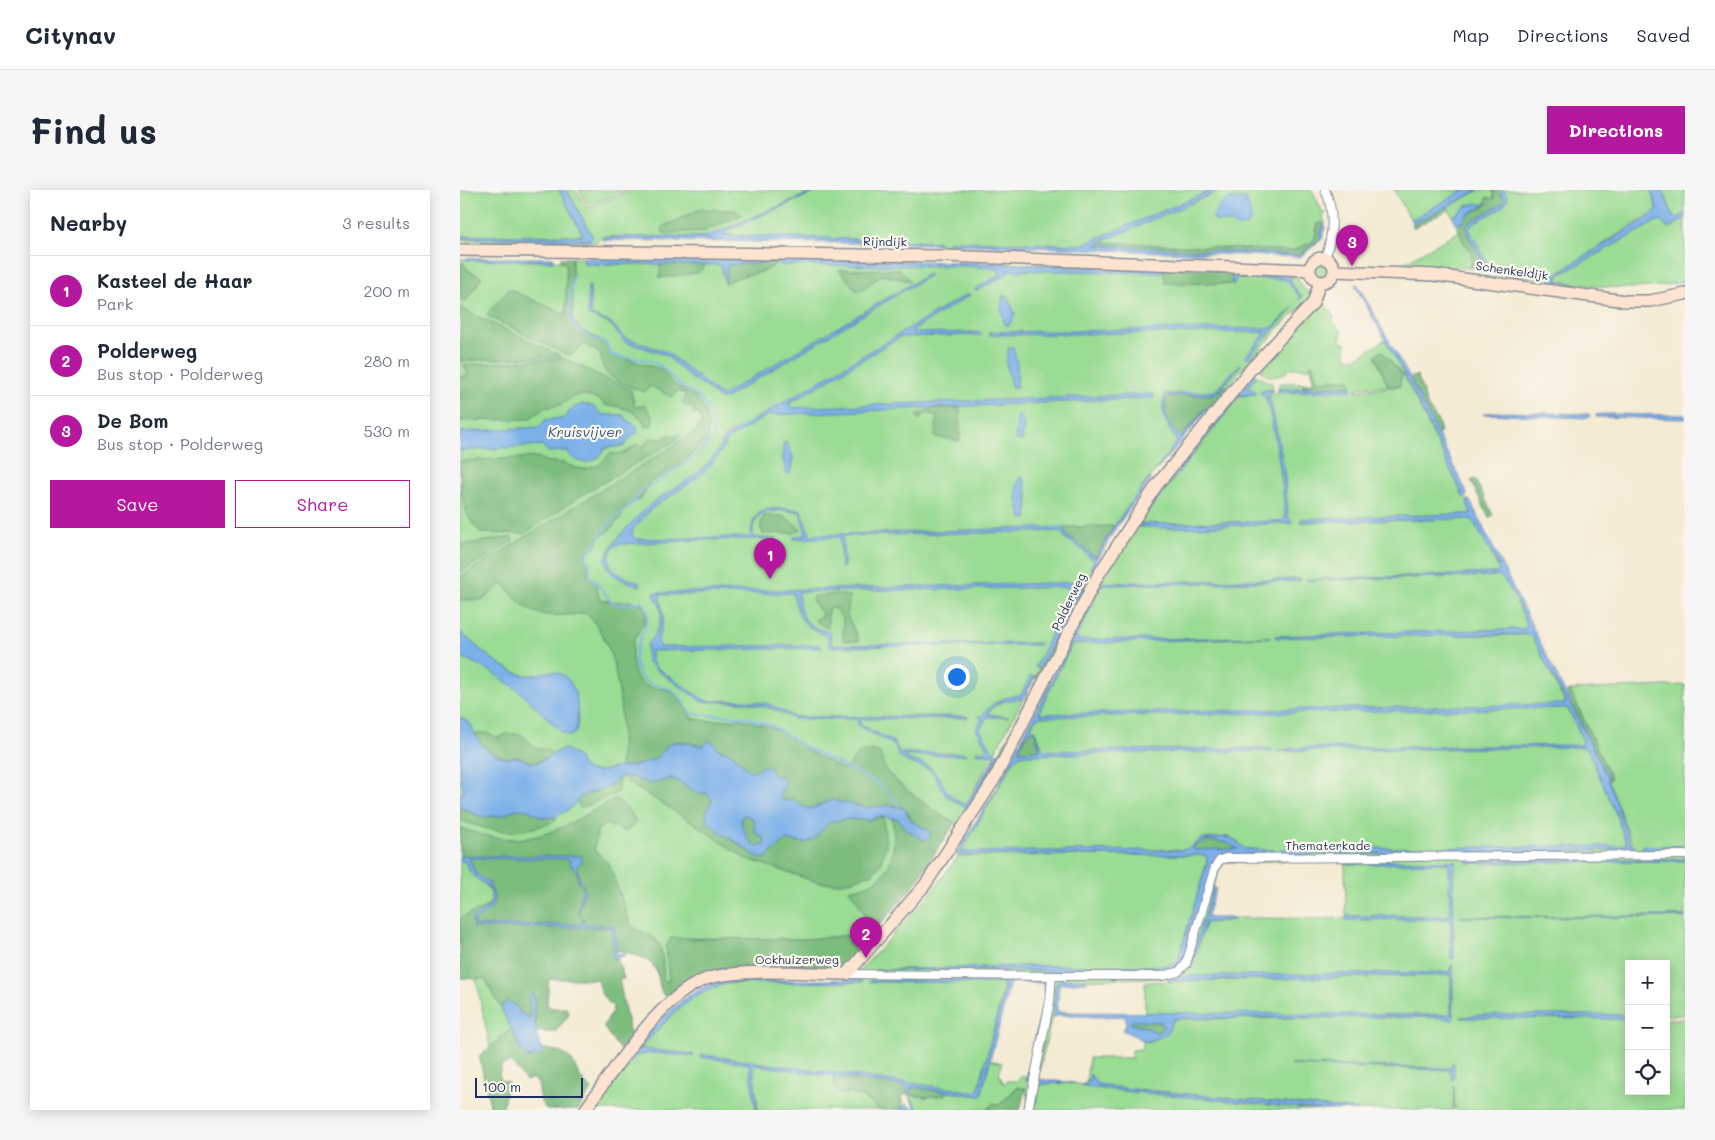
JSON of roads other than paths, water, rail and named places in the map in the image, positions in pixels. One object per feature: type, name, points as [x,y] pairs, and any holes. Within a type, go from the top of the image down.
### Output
[{"type":"street","points":[[1325,190],[1331,207],[1332,222],[1325,258]]},
{"type":"street","name":"Rijndijk","points":[[460,250],[944,256],[1310,270]]},
{"type":"street","points":[[1325,258],[1334,265],[1332,278],[1320,282],[1314,280],[1310,270],[1315,260],[1325,258]]},
{"type":"street","name":"Schenkeldijk","points":[[1334,271],[1370,271],[1515,285],[1616,300],[1650,300],[1685,294]]},
{"type":"street","name":"Polderweg","points":[[847,974],[925,885],[994,780],[1097,577],[1150,494],[1251,369],[1314,303],[1320,282]]},
{"type":"street","name":"Thematerkade","points":[[1052,976],[1162,976],[1178,972],[1186,964],[1215,867],[1220,860],[1226,858],[1685,855]]},
{"type":"street","name":"Ockhuizerweg","points":[[585,1110],[640,1034],[666,1006],[689,988],[712,977],[742,973],[1052,976]]},
{"type":"street","points":[[1028,1110],[1050,1001],[1052,976]]},
{"type":"water","points":[[559,190],[567,190],[593,237],[589,240],[460,238],[460,236],[582,236]]},
{"type":"water","points":[[820,190],[730,229],[722,235],[939,242],[939,244],[602,240],[602,237],[706,237]]},
{"type":"water","points":[[1213,190],[1222,190],[1094,245],[1300,255],[1319,240],[1323,225],[1325,226],[1322,239],[1300,257],[949,244],[949,241],[1081,245]]},
{"type":"water","points":[[1464,190],[1479,190],[1413,224],[1411,220]]},
{"type":"water","points":[[1499,190],[1504,190],[1508,199],[1506,204],[1478,221],[1469,229],[1492,272],[1524,278],[1487,273],[1488,270],[1468,235],[1466,227],[1470,222],[1505,202]]},
{"type":"water","points":[[1651,190],[1663,190],[1673,217],[1678,218],[1685,213],[1685,218],[1668,228],[1659,220],[1559,275],[1558,281],[1579,286],[1551,281],[1551,277],[1654,214],[1657,210]]},
{"type":"water","points":[[1228,199],[1247,199],[1251,218],[1248,225],[1238,227],[1227,222],[1215,221],[1213,217],[1218,208]]},
{"type":"water","points":[[1478,203],[1482,205],[1488,203],[1467,215],[1463,223],[1456,224],[1453,217],[1468,205]]},
{"type":"water","points":[[466,258],[554,258],[552,261],[467,260]]},
{"type":"water","points":[[584,258],[980,263],[1161,270],[1161,273],[1009,270],[1006,275],[976,291],[975,289],[1000,275],[999,269],[963,266],[782,265],[775,262],[727,265],[725,284],[721,265],[584,264]]},
{"type":"water","points":[[1232,270],[1237,270],[1238,273],[1291,275],[1290,281],[1302,297],[1299,300],[1300,297],[1285,279],[1236,278],[1234,285],[1232,284]]},
{"type":"water","points":[[928,274],[930,275],[724,399],[720,399],[705,386],[690,377],[666,355],[625,342],[610,324],[588,315],[588,286],[590,286],[591,315],[611,323],[625,338],[667,352],[721,396]]},
{"type":"water","points":[[1357,284],[1410,378],[1466,491],[1467,496],[1464,498],[1409,383],[1355,285]]},
{"type":"water","points":[[967,294],[970,295],[913,330],[913,333],[981,332],[981,335],[900,337],[790,403],[791,408],[1153,394],[1154,398],[768,415],[729,439],[711,465],[701,475],[651,509],[633,529],[632,536],[636,539],[748,537],[751,536],[752,525],[755,518],[760,513],[766,510],[782,509],[801,510],[810,535],[1063,527],[1068,538],[1096,557],[1114,526],[1149,478],[1151,479],[1115,529],[1093,568],[1090,568],[1094,560],[1066,540],[1061,531],[843,536],[844,567],[841,568],[840,537],[793,539],[795,536],[806,535],[800,512],[773,511],[758,516],[753,526],[753,537],[777,539],[621,544],[615,546],[611,551],[609,561],[611,566],[619,574],[640,583],[640,586],[620,579],[611,572],[606,563],[606,557],[622,533],[655,501],[700,471],[714,456],[725,437]]},
{"type":"water","points":[[1003,296],[1007,296],[1015,314],[1009,326],[1005,324],[1001,310]]},
{"type":"water","points":[[1295,305],[1247,359],[1245,357],[1264,335],[1263,332],[989,335],[989,332],[1272,328]]},
{"type":"water","points":[[1009,347],[1013,347],[1017,364],[1017,388],[1012,388],[1006,363]]},
{"type":"water","points":[[1240,364],[1216,394],[1167,396],[1165,402],[1166,414],[1173,429],[1181,438],[1206,408],[1207,410],[1157,470],[1177,441],[1165,419],[1163,401],[1165,394],[1215,391]]},
{"type":"water","points":[[1254,374],[1256,376],[1248,388],[1255,391],[1256,394],[1240,395],[1142,519],[1141,524],[1282,521],[1285,518],[1275,441],[1266,396],[1261,394],[1261,390],[1273,390],[1269,393],[1284,469],[1288,517],[1293,523],[1167,528],[1135,526]]},
{"type":"water","points":[[1352,386],[1351,390],[1278,392],[1278,389]]},
{"type":"water","name":"Kruisvijver","points":[[582,404],[593,406],[603,415],[623,415],[628,421],[637,426],[638,432],[624,446],[605,448],[597,458],[587,462],[576,460],[567,451],[548,452],[542,445],[460,451],[460,432],[540,427],[545,420],[565,418],[571,409]]},
{"type":"water","points":[[1496,412],[1589,414],[1590,416],[1588,418],[1483,414]]},
{"type":"water","points":[[1017,413],[1024,422],[1022,441],[1016,440]]},
{"type":"water","points":[[1596,415],[1685,415],[1685,419],[1596,417]]},
{"type":"water","points":[[784,442],[787,443],[793,457],[790,474],[786,473],[782,456]]},
{"type":"water","points":[[1022,476],[1028,495],[1027,519],[1022,519],[1016,494],[1019,478]]},
{"type":"water","points":[[1470,501],[1608,779],[1630,844],[1635,847],[1634,850],[1280,855],[1280,850],[1282,849],[1625,846],[1626,843],[1617,816],[1588,750],[1584,747],[1277,751],[1292,748],[1582,745],[1583,740],[1568,708],[1040,717],[1035,719],[1031,727],[1036,733],[1045,751],[1263,748],[1272,749],[1272,751],[1020,755],[1014,760],[961,852],[1181,850],[1187,849],[1202,839],[1228,837],[1245,849],[1274,850],[1273,854],[1225,855],[1217,858],[1185,958],[1175,970],[1167,972],[875,970],[1034,966],[1168,966],[1178,960],[1207,862],[1206,855],[955,855],[995,791],[1092,600],[1093,604],[1077,636],[1077,640],[1270,637],[1072,644],[1040,710],[1040,714],[1565,704],[1565,700],[1532,636],[1525,634],[1276,638],[1275,636],[1525,629],[1527,625],[1515,598],[1507,584],[1499,576],[1306,580],[1497,573],[1499,569],[1497,563],[1472,519],[1301,522],[1301,519],[1471,514],[1467,502]],"holes":[[[1031,730],[1035,732],[1040,750],[1019,751],[1026,734]],[[1208,840],[1228,843],[1238,849],[1193,850],[1194,846]]]},
{"type":"water","points":[[1084,579],[1087,580],[1039,668],[1035,667],[1074,587],[798,592],[800,608],[805,620],[815,627],[830,632],[832,645],[1039,643],[1039,645],[829,647],[828,636],[812,629],[803,621],[797,609],[793,593],[659,595],[664,618],[658,640],[660,647],[820,645],[821,648],[651,651],[652,662],[657,668],[707,701],[744,700],[769,704],[795,717],[967,716],[968,718],[860,719],[861,725],[894,742],[900,753],[966,753],[966,755],[903,756],[928,766],[938,776],[951,796],[966,805],[995,757],[992,754],[977,754],[976,751],[986,751],[987,747],[976,729],[982,719],[978,716],[982,716],[989,707],[998,701],[1021,695],[1031,675],[1034,677],[1023,699],[998,704],[988,714],[1008,717],[987,717],[980,729],[993,752],[999,753],[968,809],[946,796],[931,770],[907,762],[900,757],[893,744],[858,726],[857,719],[795,719],[770,708],[745,702],[702,702],[655,669],[647,661],[647,644],[657,631],[661,615],[661,610],[654,593],[1025,584],[1082,582]]},
{"type":"water","points":[[1300,579],[1300,581],[1102,585],[1097,591],[1095,590],[1101,583]]},
{"type":"water","points":[[460,632],[488,656],[512,671],[525,675],[554,672],[562,674],[569,680],[576,696],[578,716],[576,732],[570,736],[563,733],[518,690],[490,671],[460,656]]},
{"type":"water","points":[[460,717],[471,724],[479,741],[493,754],[507,758],[518,757],[531,763],[536,763],[543,761],[562,749],[566,749],[579,758],[585,769],[590,771],[602,771],[645,763],[657,757],[671,743],[681,742],[703,746],[708,741],[713,742],[718,749],[732,754],[751,772],[764,766],[769,767],[773,776],[779,776],[784,779],[785,786],[780,792],[781,798],[785,801],[792,800],[806,808],[813,808],[832,800],[867,808],[889,805],[905,809],[911,821],[929,831],[931,836],[923,840],[907,830],[898,819],[878,816],[869,820],[847,819],[829,822],[814,839],[805,843],[786,840],[764,859],[755,855],[710,824],[706,813],[712,800],[707,793],[698,793],[672,778],[651,784],[632,777],[619,777],[611,785],[580,797],[570,809],[555,817],[544,818],[527,810],[516,809],[504,815],[481,817],[460,806],[460,797],[464,790],[460,777]],"holes":[[[746,815],[754,820],[755,832],[764,839],[765,845],[754,846],[745,832],[741,820],[742,816]]]},
{"type":"water","points":[[1642,846],[1685,846],[1685,851],[1643,851]]},
{"type":"water","points":[[460,856],[582,856],[582,861],[577,866],[580,881],[585,889],[579,911],[581,915],[578,911],[583,887],[578,882],[577,871],[571,865],[569,859],[469,858],[475,873],[489,883],[494,896],[493,907],[474,921],[474,926],[583,924],[583,921],[584,924],[614,926],[617,954],[625,953],[626,955],[614,959],[612,928],[609,927],[473,928],[472,919],[490,906],[491,892],[487,885],[470,872],[465,862],[460,860]]},
{"type":"water","points":[[1685,859],[1685,861],[1467,863],[1467,861],[1472,860]]},
{"type":"water","points":[[1345,860],[1456,861],[1453,873],[1454,959],[1451,958],[1451,922],[1448,919],[1346,920],[1346,916],[1450,916],[1449,863],[1345,864]]},
{"type":"water","points":[[1213,887],[1216,889],[1207,915],[1209,918],[1233,918],[1233,920],[1205,923],[1191,969],[1189,964]]},
{"type":"water","points":[[1685,916],[1685,917],[1460,917]]},
{"type":"water","points":[[1451,966],[1453,966],[1453,1020],[1435,1017],[1179,1018],[1174,1019],[1167,1034],[1147,1042],[1122,1030],[1126,1025],[1126,1018],[1123,1016],[1058,1015],[1053,1018],[1056,984],[1059,980],[1085,979],[1087,982],[1059,984],[1057,1012],[1451,1015],[1451,975],[1168,981],[1168,978],[1191,976],[1451,972]],"holes":[[[1132,1021],[1161,1022],[1164,1027],[1157,1033],[1145,1027],[1131,1024]]]},
{"type":"water","points":[[745,979],[856,979],[862,982],[733,983],[720,985],[695,996],[677,1010],[642,1046],[644,1049],[693,1054],[693,1056],[652,1053],[635,1056],[594,1110],[590,1110],[630,1055],[663,1017],[681,1001],[699,989],[718,982]]},
{"type":"water","points":[[1040,979],[1048,984],[1048,999],[1031,1080],[1026,1081],[1045,990],[1042,983],[1010,982],[981,1096],[911,1087],[909,1095],[905,1086],[756,1065],[753,1066],[758,1110],[756,1110],[749,1064],[700,1057],[704,1055],[975,1092],[979,1088],[1004,990],[1003,983],[869,982],[869,980]]},
{"type":"water","points":[[531,993],[535,999],[536,1027],[543,1054],[539,1057],[536,1055],[528,1058],[522,1052],[501,1008],[506,1001],[517,1006],[519,1012],[530,1018],[529,995]]},
{"type":"water","points":[[1475,1015],[1625,1015],[1625,1019],[1461,1018]]},
{"type":"water","points":[[1452,1063],[1454,1063],[1454,1079],[1452,1079],[1450,1070],[1290,1065],[1451,1068]]},
{"type":"water","points":[[1090,1074],[1097,1084],[1122,1088],[1359,1110],[1321,1110],[1095,1088],[1081,1085],[1089,1082]]},
{"type":"water","points":[[1037,1079],[1074,1083],[1040,1084],[1034,1110],[1030,1110]]},
{"type":"water","points":[[909,1095],[919,1110],[901,1110],[906,1104],[913,1109],[915,1108]]},
{"type":"waterway","points":[[573,275],[570,310],[575,326],[581,332],[605,342],[612,355],[622,358],[648,360],[661,366],[678,383],[702,401],[708,409],[713,425],[713,434],[702,450],[639,493],[636,500],[612,520],[586,556],[590,564],[589,576],[613,603],[620,605],[642,601],[647,609],[648,616],[635,657],[639,674],[648,683],[664,687],[675,693],[692,714],[745,717],[774,726],[803,746],[872,780],[889,793],[898,805]]},
{"type":"place","name":"De Bom","points":[[1352,266]]},
{"type":"place","name":"Kasteel de Haar","points":[[770,579]]},
{"type":"place","name":"Polderweg","points":[[866,958]]}]
